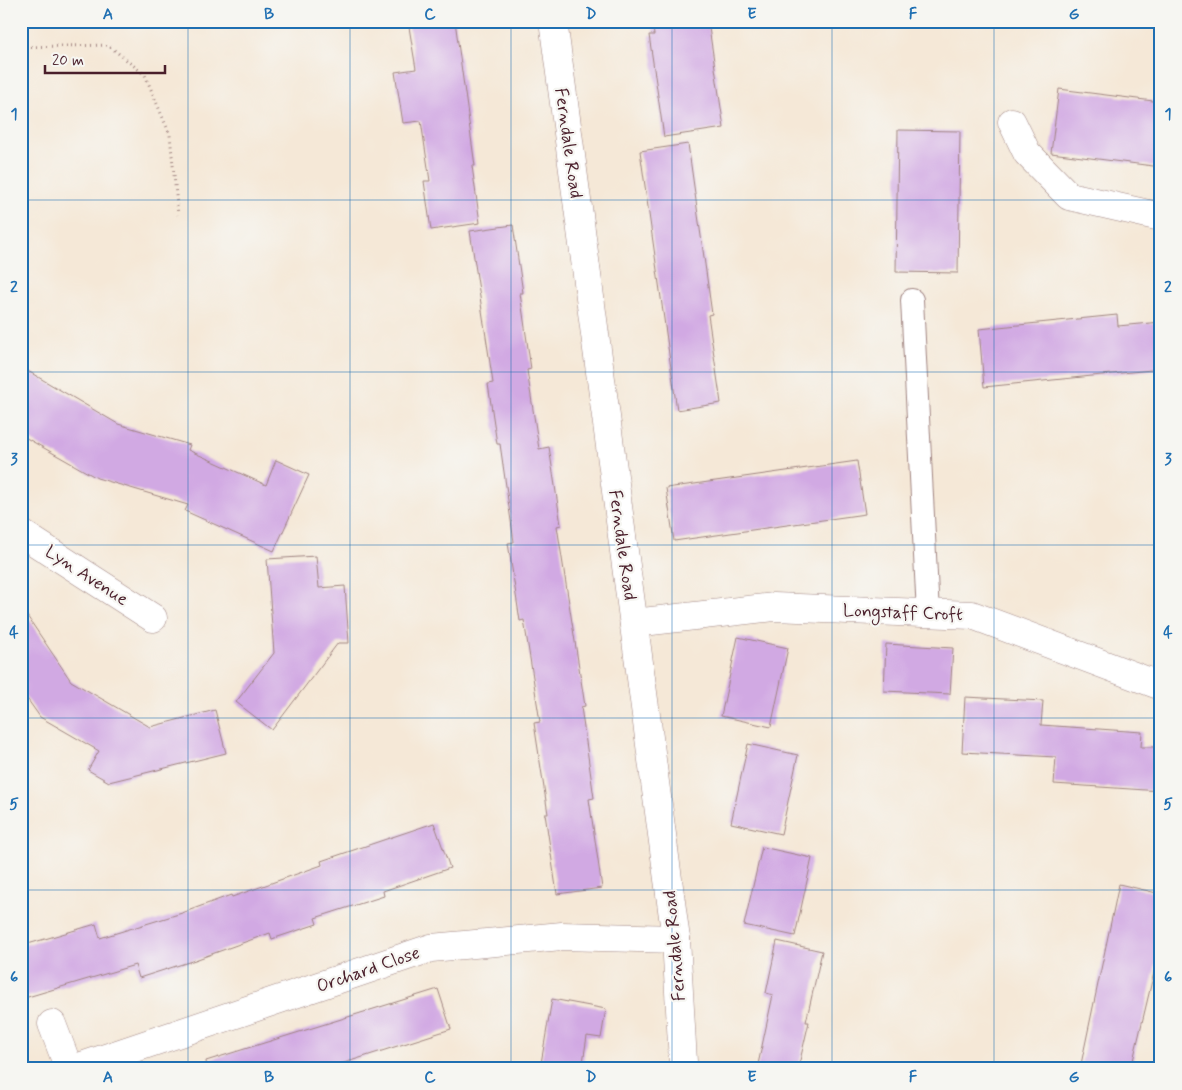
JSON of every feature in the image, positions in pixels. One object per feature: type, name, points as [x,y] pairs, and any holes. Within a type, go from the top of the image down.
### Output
[{"type":"street","name":"Ferndale Road","points":[[553,21],[676,939],[684,1062],[682,1069]]},
{"type":"street","points":[[1012,122],[1027,153],[1069,196],[1161,217]]},
{"type":"street","name":"Lyn Avenue","points":[[21,533],[153,618]]},
{"type":"street","name":"Longstaff Croft","points":[[634,623],[774,607],[972,615],[1161,686]]},
{"type":"street","name":"Orchard Close","points":[[73,1069],[431,948],[562,936],[676,939]]},
{"type":"street","points":[[52,1024],[69,1069]]},
{"type":"lane","points":[[912,300],[928,614]]},
{"type":"path","points":[[21,47],[108,44],[145,75],[170,135],[178,215]]},
{"type":"building","points":[[408,21],[455,21],[475,166],[472,166],[480,223],[431,230],[424,181],[430,181],[421,121],[403,123],[395,72],[416,69]]},
{"type":"building","points":[[652,21],[708,21],[724,128],[664,137],[649,35],[654,35]]},
{"type":"building","points":[[1059,89],[1161,102],[1161,167],[1051,153]]},
{"type":"building","points":[[898,130],[960,131],[958,273],[896,272]]},
{"type":"building","points":[[688,144],[712,314],[708,315],[721,403],[677,410],[640,151]]},
{"type":"building","points":[[513,225],[531,369],[527,370],[539,449],[549,447],[561,525],[557,526],[585,706],[581,707],[594,798],[589,799],[602,888],[557,894],[545,814],[548,814],[534,723],[540,722],[524,620],[520,621],[508,543],[514,542],[500,444],[497,444],[488,384],[493,383],[470,231]]},
{"type":"building","points":[[1117,315],[1118,326],[1161,322],[1161,369],[984,387],[979,329]]},
{"type":"building","points":[[21,367],[118,424],[190,445],[188,450],[266,485],[276,460],[309,475],[274,551],[185,511],[188,505],[97,478],[21,435]]},
{"type":"building","points":[[857,461],[865,514],[674,541],[666,488]]},
{"type":"building","points":[[316,556],[319,588],[345,586],[349,643],[338,643],[272,730],[236,702],[274,653],[267,559]]},
{"type":"building","points":[[21,607],[71,681],[150,727],[215,710],[226,753],[109,782],[88,770],[99,751],[40,717],[21,690]]},
{"type":"building","points":[[738,637],[788,648],[771,727],[721,716]]},
{"type":"building","points":[[886,644],[953,648],[950,694],[884,691]]},
{"type":"building","points":[[965,697],[1043,701],[1041,725],[1142,732],[1141,747],[1161,747],[1161,791],[1054,784],[1056,757],[962,752]]},
{"type":"building","points":[[748,744],[798,755],[781,834],[731,823]]},
{"type":"building","points":[[434,823],[450,868],[383,891],[384,896],[315,918],[317,924],[272,939],[270,933],[139,978],[135,965],[21,999],[21,946],[96,924],[100,938],[182,913],[231,895],[232,897],[322,865],[321,861]]},
{"type":"building","points":[[762,847],[812,858],[795,936],[744,925]]},
{"type":"building","points":[[1119,884],[1161,894],[1161,943],[1131,1069],[1080,1069]]},
{"type":"building","points":[[777,941],[822,951],[806,1022],[809,1022],[798,1069],[757,1069],[773,995],[766,993]]},
{"type":"building","points":[[438,989],[451,1029],[325,1069],[207,1069],[206,1061]]},
{"type":"building","points":[[552,999],[606,1009],[601,1038],[587,1036],[582,1069],[540,1069]]}]
